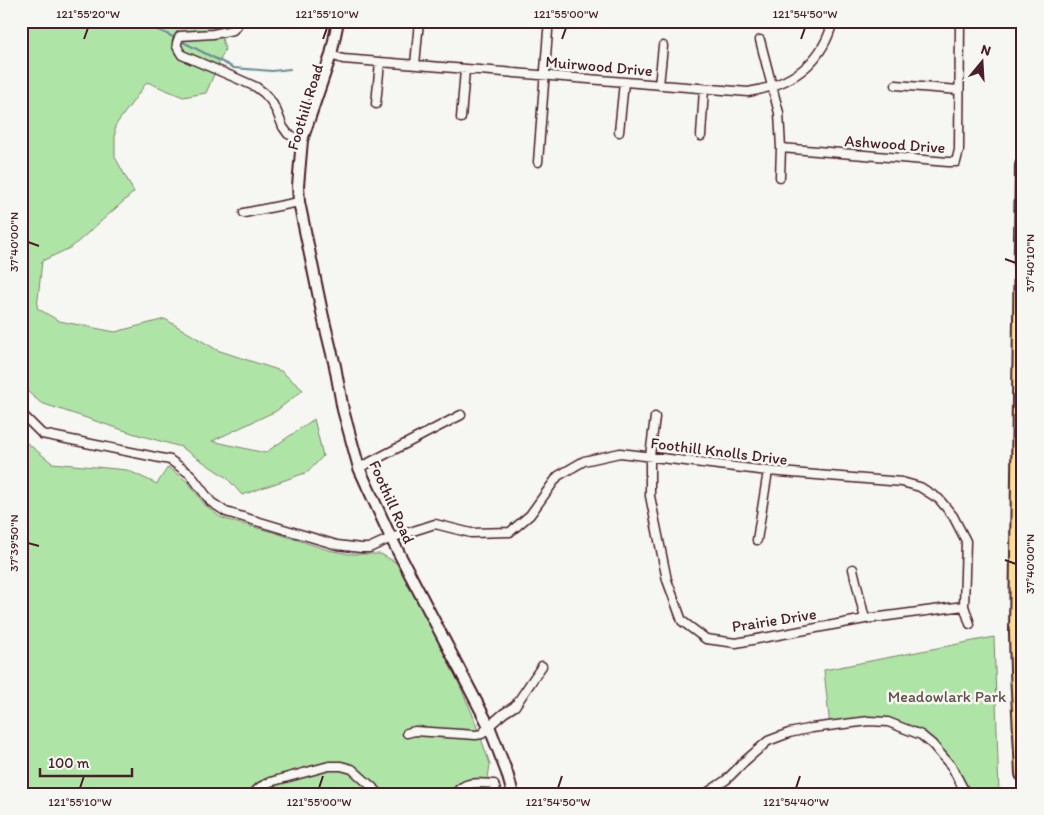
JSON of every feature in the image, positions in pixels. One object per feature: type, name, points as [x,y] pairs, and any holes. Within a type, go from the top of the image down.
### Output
[{"type":"highway","points":[[1023,165],[1017,633],[1023,774]]},
{"type":"main road","name":"Foothill Road","points":[[338,21],[333,56],[302,140],[298,186],[299,202],[343,410],[359,468],[391,538],[488,726],[507,773],[513,794]]},
{"type":"main road","name":"Foothill Road","points":[[299,202],[304,154],[344,21]]},
{"type":"street","points":[[240,21],[233,30],[213,34],[180,36],[176,42],[177,47],[182,54],[256,87],[271,101],[288,134],[302,140]]},
{"type":"street","points":[[416,65],[419,21]]},
{"type":"street","name":"Muirwood Drive","points":[[333,56],[465,70],[748,92],[772,87],[803,70],[817,56],[827,39],[833,21]]},
{"type":"street","name":"Ashwood Drive","points":[[781,148],[956,162],[959,150],[960,21]]},
{"type":"street","points":[[538,162],[548,31]]},
{"type":"street","points":[[760,40],[779,113],[780,177]]},
{"type":"street","points":[[659,85],[662,46]]},
{"type":"street","points":[[376,104],[380,62]]},
{"type":"street","points":[[461,118],[465,70]]},
{"type":"street","points":[[619,132],[624,82]]},
{"type":"street","points":[[896,85],[959,90]]},
{"type":"street","points":[[701,136],[704,88]]},
{"type":"street","points":[[244,213],[299,202]]},
{"type":"street","name":"Foothill Knolls Drive","points":[[21,413],[42,434],[170,460],[190,474],[211,502],[226,512],[343,546],[361,548],[369,548],[391,538],[435,524],[471,533],[510,532],[530,515],[558,476],[584,460],[620,453],[768,472],[902,482],[920,487],[939,499],[953,516],[966,541],[964,606],[970,624]]},
{"type":"street","points":[[359,468],[461,415]]},
{"type":"street","name":"Prairie Drive","points":[[655,417],[650,456],[650,496],[666,580],[682,621],[706,639],[736,643],[865,619],[964,606]]},
{"type":"street","points":[[757,540],[768,472]]},
{"type":"street","points":[[852,569],[865,619]]},
{"type":"street","points":[[407,733],[414,731],[482,734],[488,726],[515,706],[542,666]]},
{"type":"street","points":[[705,794],[726,780],[768,741],[788,733],[870,721],[888,722],[920,735],[932,744],[952,767],[966,794]]},
{"type":"street","points":[[253,794],[260,787],[270,782],[329,766],[342,766],[352,769],[380,794]]},
{"type":"street","points":[[455,794],[463,785],[476,783],[494,784],[507,773]]},
{"type":"street","points":[[494,784],[497,794]]},
{"type":"green space","points":[[21,21],[217,21],[225,49],[206,93],[183,97],[147,82],[115,126],[115,157],[134,192],[72,247],[42,261],[37,308],[59,321],[115,332],[165,319],[217,350],[281,371],[303,390],[276,411],[212,441],[265,453],[314,419],[323,456],[308,472],[242,495],[227,478],[181,447],[41,403],[21,386]]},
{"type":"green space","points":[[21,438],[52,463],[127,470],[157,484],[168,467],[188,482],[205,505],[220,517],[328,550],[349,554],[381,554],[397,563],[438,636],[472,713],[490,764],[488,778],[492,794],[21,794]]},
{"type":"green space","name":"Meadowlark Park","points":[[994,637],[999,794],[967,794],[963,783],[921,737],[892,725],[866,722],[830,727],[824,670]]},
{"type":"waterway","points":[[136,21],[175,38]]},
{"type":"waterway","points":[[179,40],[234,68],[272,71],[290,69]]}]
